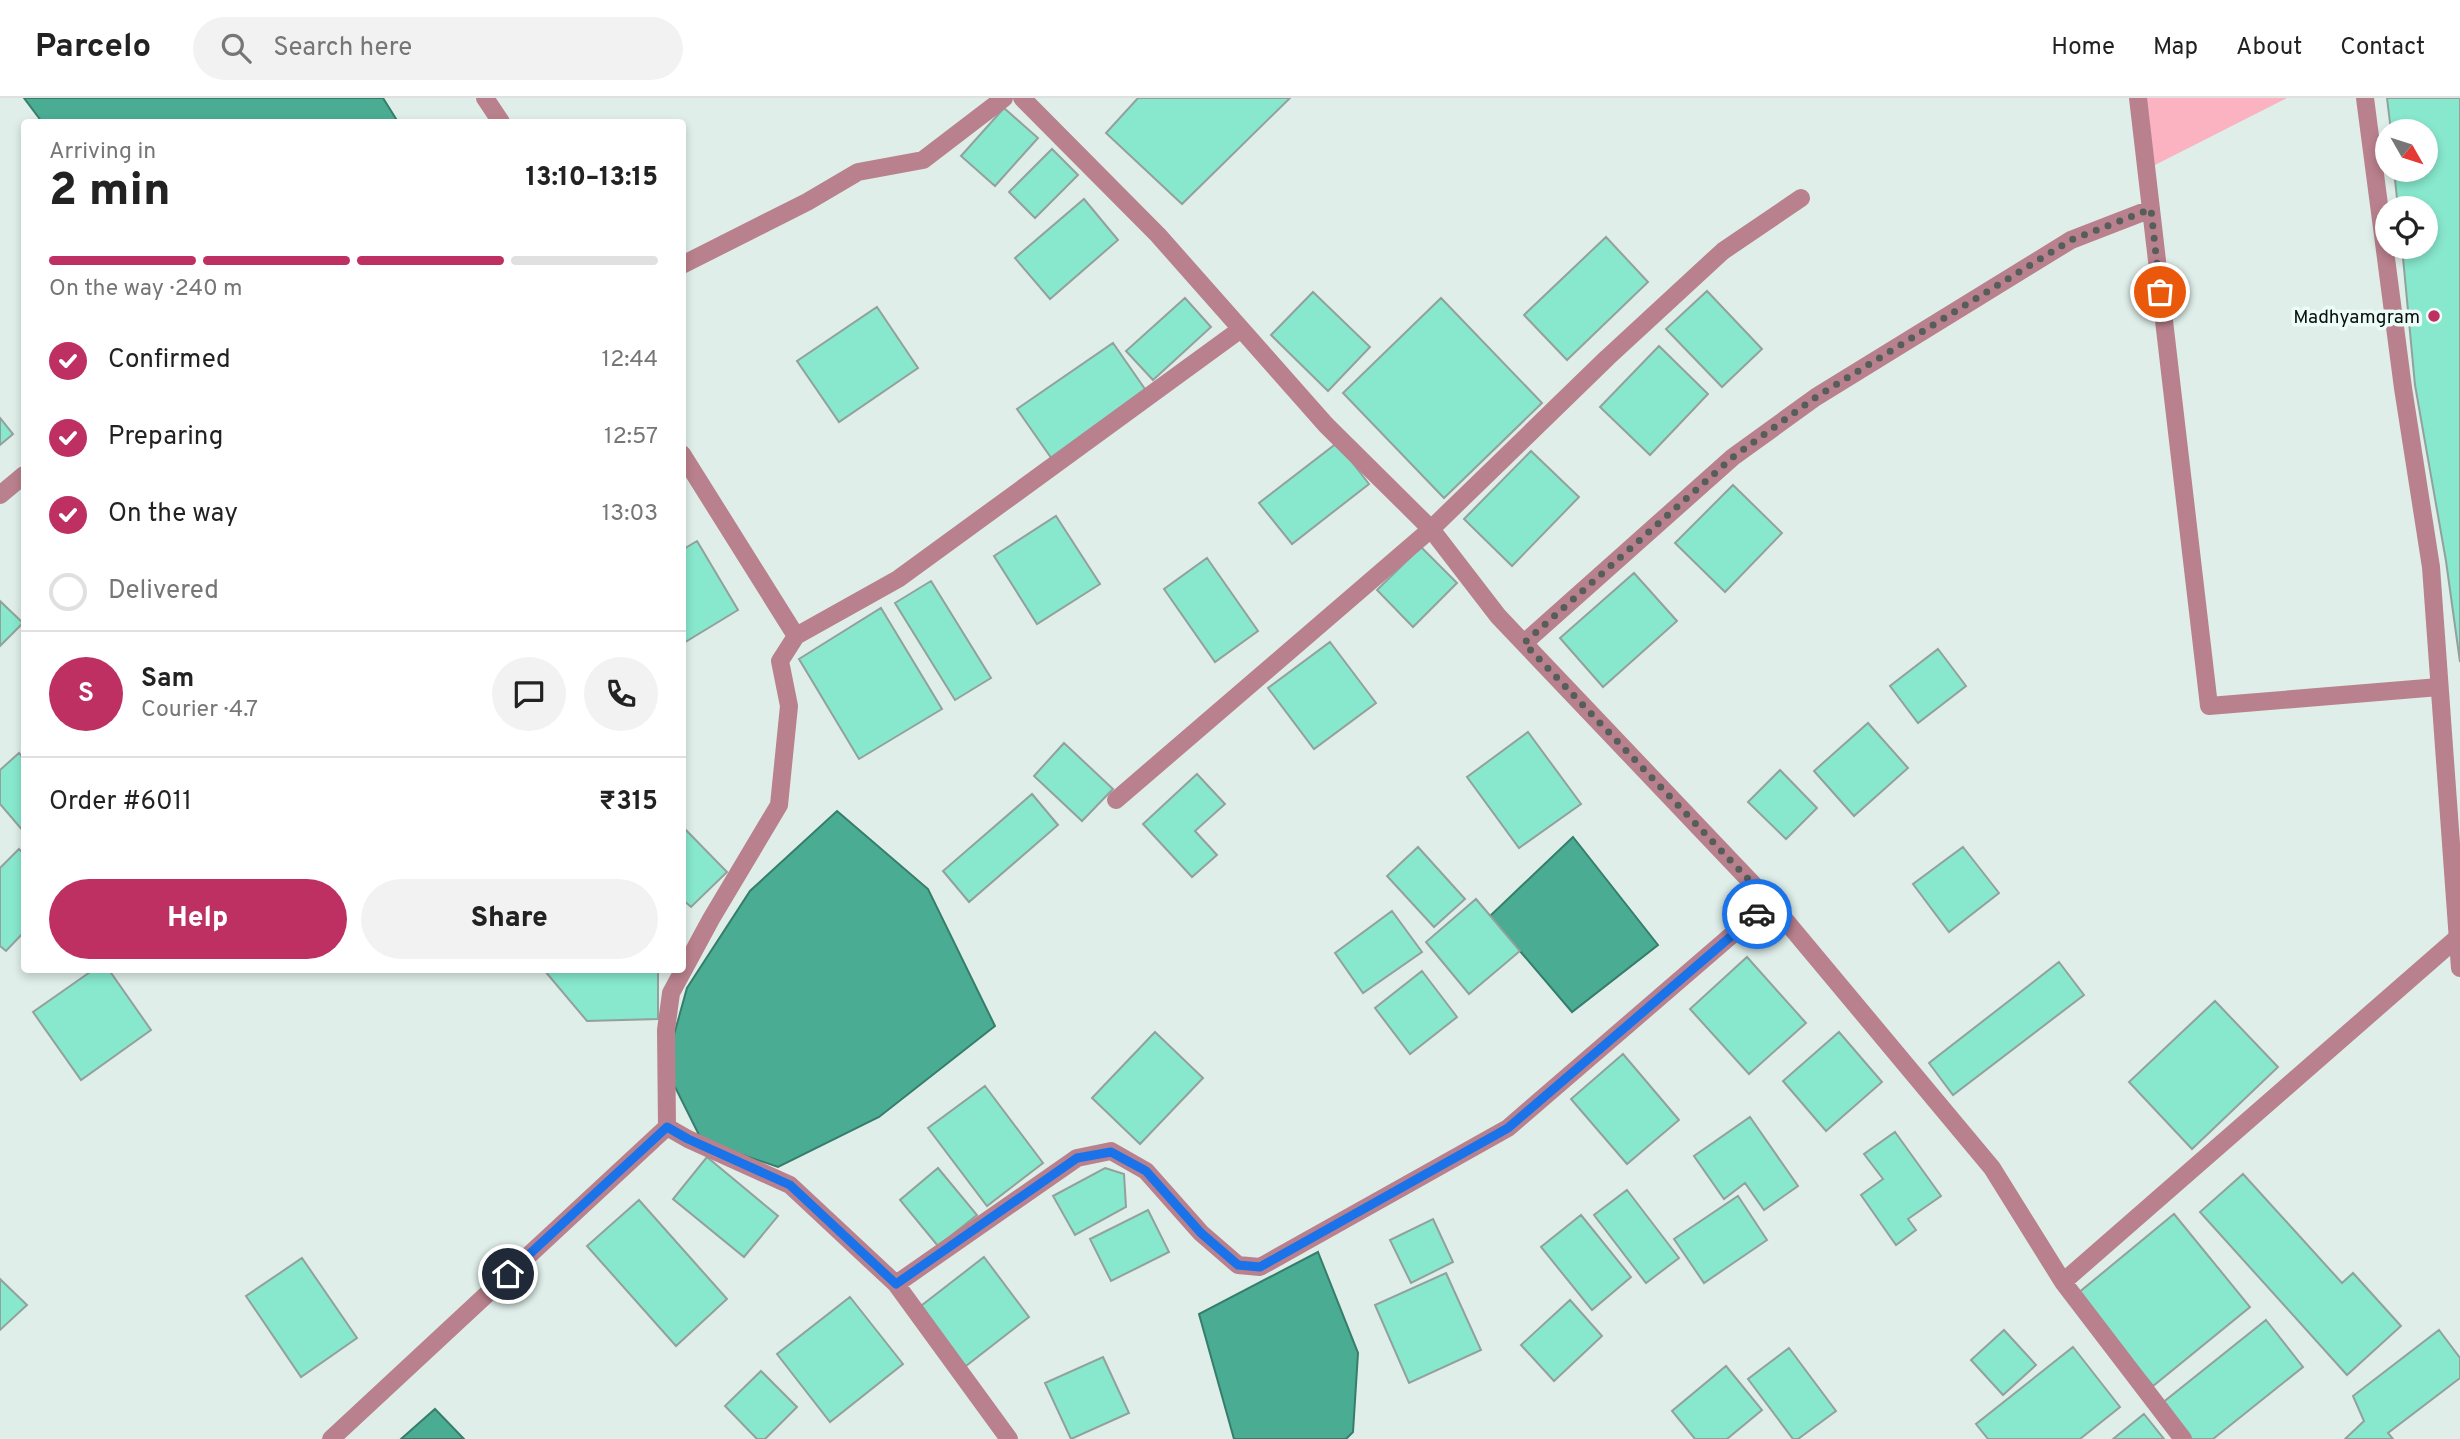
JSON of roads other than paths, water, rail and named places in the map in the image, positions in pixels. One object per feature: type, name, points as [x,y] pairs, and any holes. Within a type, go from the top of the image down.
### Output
[{"type":"street","points":[[485,98],[499,119]]},
{"type":"street","points":[[686,263],[807,202],[858,172],[923,160],[1004,98]]},
{"type":"street","points":[[1022,98],[1158,235],[1326,425],[1431,529],[1498,616],[1770,902],[1992,1168],[2063,1282],[2183,1439]]},
{"type":"street","points":[[2138,98],[2209,706],[2440,687]]},
{"type":"street","points":[[2365,98],[2401,374],[2431,567],[2460,968]]},
{"type":"street","points":[[1116,800],[1431,529],[1607,358],[1723,251],[1801,198]]},
{"type":"street","points":[[1524,643],[1733,457],[1816,397],[2071,240],[2151,209]]},
{"type":"street","points":[[686,965],[779,805],[789,706],[780,661],[796,636],[898,579],[1241,329]]},
{"type":"street","points":[[686,460],[796,636]]},
{"type":"street","points":[[0,495],[21,478]]},
{"type":"street","points":[[896,1284],[1077,1158],[1111,1152],[1146,1171],[1201,1233],[1238,1265],[1260,1267],[1508,1128],[1770,902]]},
{"type":"street","points":[[2063,1282],[2457,938]]},
{"type":"street","points":[[331,1439],[667,1127],[666,1030],[671,993],[682,973]]},
{"type":"street","points":[[667,1127],[790,1185],[896,1284],[1009,1439]]},
{"type":"place","name":"Madhyamgram","points":[[2434,316]]}]
